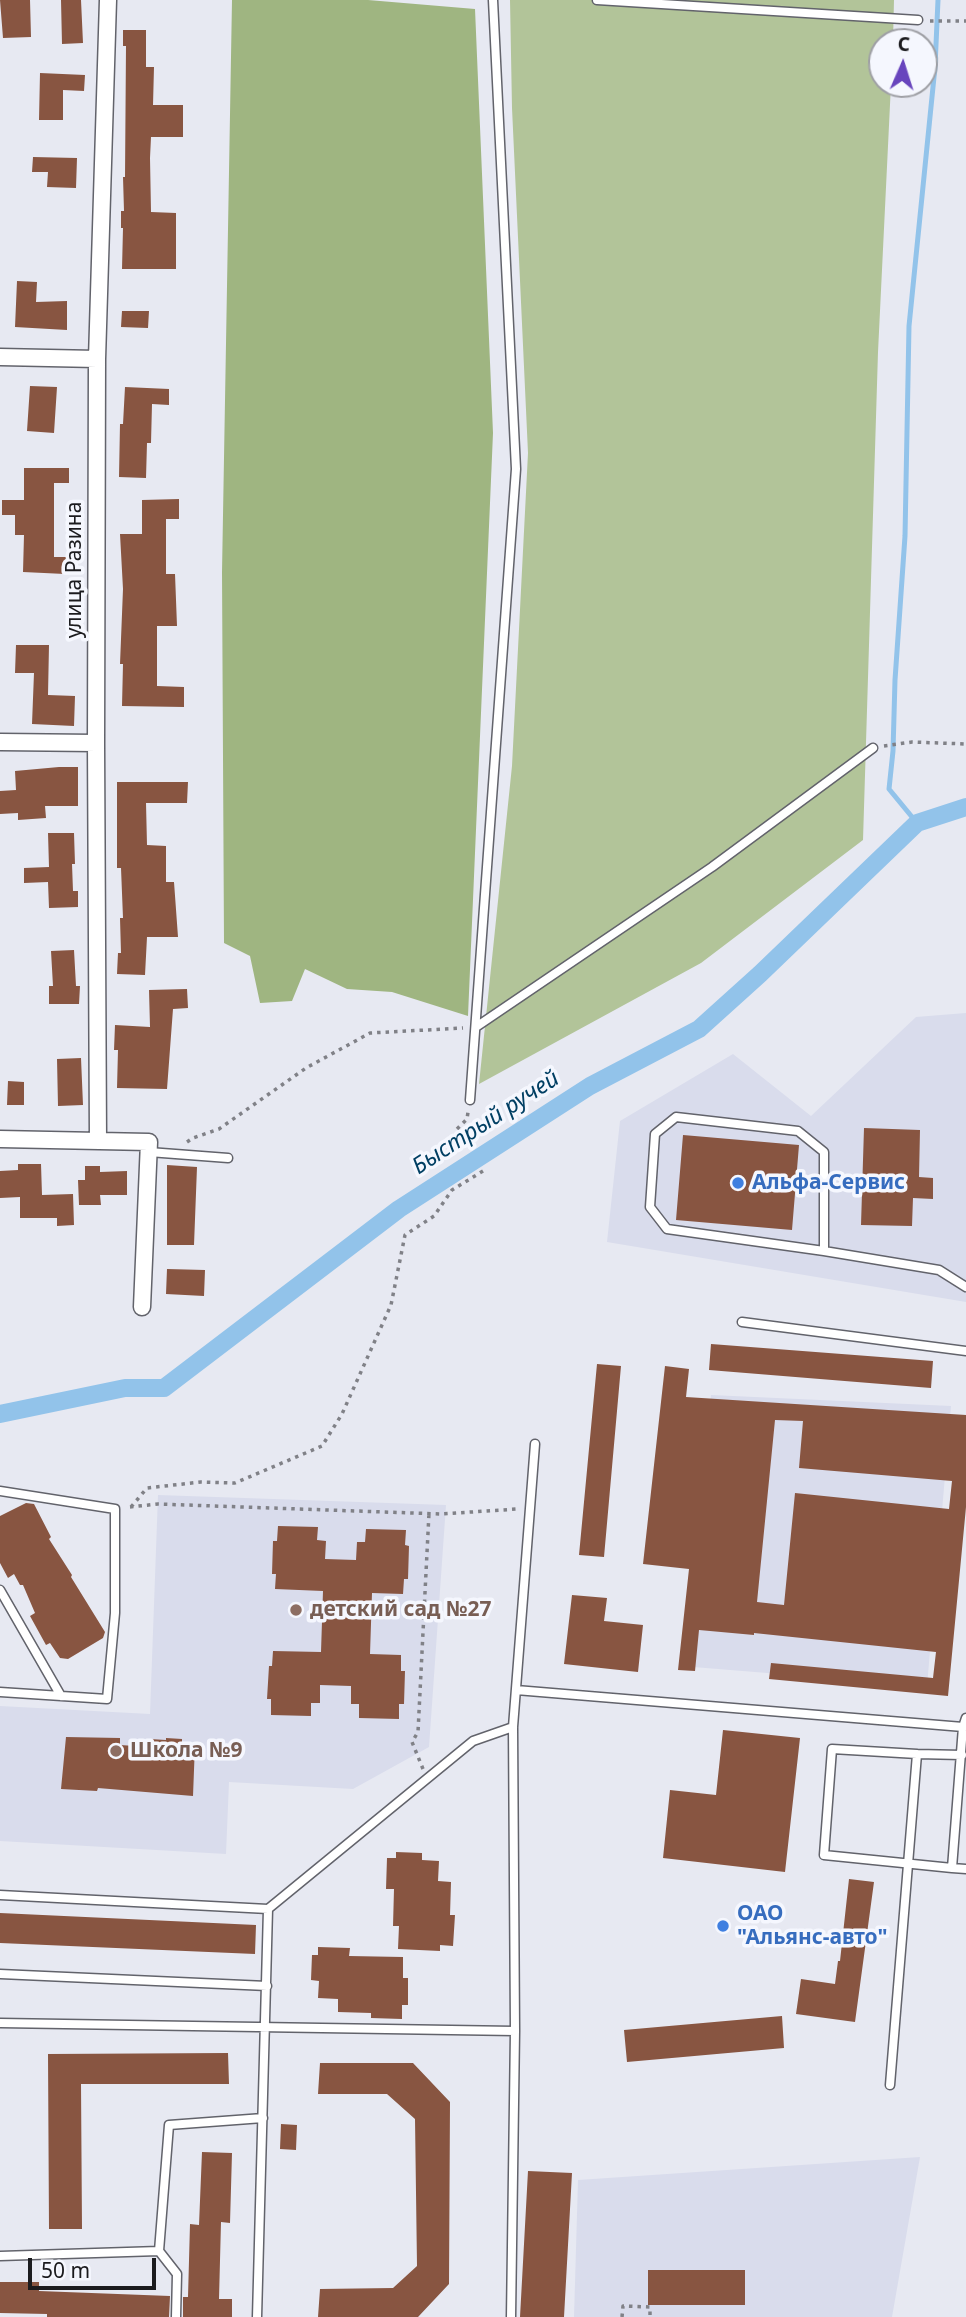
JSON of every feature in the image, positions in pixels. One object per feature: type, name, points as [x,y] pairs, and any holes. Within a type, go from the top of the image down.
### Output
[{"type":"street","name":"улица Разина","points":[[98,1141],[97,359],[108,0]]},
{"type":"street","points":[[0,357],[97,359]]},
{"type":"street","points":[[0,742],[96,743]]},
{"type":"street","points":[[0,1139],[98,1141],[149,1147],[142,1307]]},
{"type":"lane","points":[[470,1100],[516,469],[493,0]]},
{"type":"lane","points":[[597,0],[918,20]]},
{"type":"lane","points":[[476,1027],[712,867],[873,748]]},
{"type":"lane","points":[[824,1251],[824,1152],[798,1131],[676,1117],[655,1134],[650,1207],[667,1229],[939,1270],[966,1287]]},
{"type":"lane","points":[[149,1147],[175,1154],[228,1158]]},
{"type":"lane","points":[[742,1322],[966,1351]]},
{"type":"lane","points":[[511,2317],[515,2031],[513,1727],[535,1444]]},
{"type":"lane","points":[[0,1491],[115,1509],[115,1613],[107,1699],[0,1692]]},
{"type":"lane","points":[[0,1590],[61,1696]]},
{"type":"lane","points":[[516,1690],[965,1723],[952,1868]]},
{"type":"lane","points":[[0,1895],[268,1909],[473,1741],[513,1727]]},
{"type":"lane","points":[[962,1755],[832,1749],[824,1855],[966,1870]]},
{"type":"lane","points":[[890,2085],[916,1754]]},
{"type":"lane","points":[[257,2317],[268,1909]]},
{"type":"lane","points":[[0,1974],[267,1986]]},
{"type":"lane","points":[[0,2023],[515,2031]]},
{"type":"lane","points":[[176,2317],[177,2274],[159,2251],[169,2125],[263,2118]]},
{"type":"lane","points":[[0,2256],[159,2251]]},
{"type":"path","points":[[918,20],[966,21]]},
{"type":"path","points":[[873,748],[912,742],[966,744]]},
{"type":"path","points":[[175,1154],[192,1138],[219,1129],[306,1068],[370,1033],[476,1027]]},
{"type":"path","points":[[457,1129],[467,1119],[470,1100]]},
{"type":"path","points":[[131,1507],[147,1488],[201,1482],[234,1483],[322,1446],[342,1414],[391,1305],[405,1234],[434,1216],[452,1190],[483,1171]]},
{"type":"path","points":[[115,1509],[158,1504],[429,1513],[530,1508]]},
{"type":"path","points":[[427,1779],[412,1742],[418,1732],[429,1513]]},
{"type":"path","points":[[622,2317],[622,2306],[650,2307],[650,2317]]},
{"type":"shaded area","points":[[966,1013],[966,1302],[607,1242],[620,1121],[733,1054],[811,1116],[916,1017]]},
{"type":"shaded area","points":[[711,1395],[951,1406],[927,1686],[681,1666]]},
{"type":"shaded area","name":"детский сад №27","points":[[158,1495],[446,1505],[429,1747],[353,1789],[229,1782],[226,1854],[0,1841],[0,1706],[150,1714]]},
{"type":"shaded area","points":[[920,2157],[892,2317],[574,2317],[578,2180]]},
{"type":"green space","points":[[232,0],[368,0],[475,9],[493,433],[468,1016],[392,992],[347,989],[305,969],[292,1001],[260,1003],[250,956],[224,943],[222,572]]},
{"type":"green space","points":[[510,0],[894,0],[893,28],[868,28],[868,98],[890,98],[878,352],[863,840],[701,963],[479,1084],[512,766],[528,453],[512,108]]},
{"type":"building","points":[[0,0],[30,0],[31,37],[3,38]]},
{"type":"building","points":[[61,0],[81,0],[83,43],[62,44]]},
{"type":"building","points":[[123,30],[146,30],[146,67],[154,67],[153,105],[183,105],[183,137],[151,137],[150,158],[151,212],[176,213],[176,269],[122,269],[126,46],[123,46]]},
{"type":"building","points":[[40,73],[85,75],[84,91],[63,90],[63,120],[39,120]]},
{"type":"building","points":[[33,157],[77,158],[76,188],[47,187],[48,172],[32,172]]},
{"type":"building","points":[[17,281],[37,282],[36,302],[67,301],[67,330],[15,327]]},
{"type":"building","points":[[122,311],[149,311],[148,328],[121,327]]},
{"type":"building","points":[[30,386],[57,387],[54,433],[27,431]]},
{"type":"building","points":[[125,387],[169,389],[169,405],[152,404],[151,443],[147,443],[146,478],[119,477],[120,424],[123,424]]},
{"type":"building","points":[[24,468],[69,468],[69,483],[54,483],[54,557],[66,557],[65,574],[23,572],[24,535],[15,535],[15,515],[2,515],[2,500],[24,500]]},
{"type":"building","points":[[179,499],[179,519],[166,519],[166,574],[175,574],[177,626],[157,626],[157,686],[184,687],[184,707],[122,706],[123,664],[120,664],[123,589],[120,534],[142,534],[142,500]]},
{"type":"building","points":[[16,645],[49,645],[48,695],[75,696],[74,726],[32,724],[34,673],[15,673]]},
{"type":"building","points":[[78,767],[78,806],[45,806],[46,818],[18,820],[18,813],[0,814],[0,791],[16,790],[15,771]]},
{"type":"building","points":[[117,782],[188,782],[187,803],[146,803],[147,845],[166,846],[166,882],[174,882],[178,937],[147,937],[145,975],[117,974],[118,953],[121,953],[120,918],[123,918],[121,868],[117,868]]},
{"type":"building","points":[[48,833],[74,833],[73,891],[78,891],[78,907],[49,908],[48,882],[24,883],[24,868],[49,867]]},
{"type":"building","points":[[74,950],[76,986],[80,986],[79,1004],[49,1004],[49,986],[53,986],[51,951]]},
{"type":"building","points":[[187,989],[188,1008],[173,1009],[167,1089],[117,1088],[118,1050],[114,1050],[115,1025],[150,1027],[149,990]]},
{"type":"building","points":[[81,1058],[83,1105],[58,1106],[57,1059]]},
{"type":"building","points":[[8,1081],[24,1082],[24,1105],[7,1105]]},
{"type":"building","points":[[864,1128],[920,1130],[919,1177],[933,1178],[933,1199],[913,1198],[912,1226],[861,1225]]},
{"type":"building","name":"Альфа-Сервис","points":[[683,1135],[799,1145],[792,1230],[676,1220]]},
{"type":"building","points":[[18,1164],[41,1164],[42,1195],[73,1194],[74,1225],[57,1226],[57,1218],[20,1218],[20,1197],[0,1198],[0,1171],[18,1170]]},
{"type":"building","points":[[167,1165],[197,1167],[194,1245],[167,1245]]},
{"type":"building","points":[[85,1166],[100,1166],[100,1172],[127,1171],[127,1195],[100,1195],[101,1205],[79,1205],[78,1180],[85,1180]]},
{"type":"building","points":[[167,1269],[205,1270],[204,1296],[166,1294]]},
{"type":"building","points":[[711,1344],[933,1361],[931,1388],[709,1370]]},
{"type":"building","points":[[597,1364],[621,1366],[604,1557],[579,1555]]},
{"type":"building","points":[[665,1366],[689,1369],[686,1397],[966,1415],[966,1507],[948,1696],[769,1679],[771,1663],[933,1678],[936,1652],[754,1633],[699,1630],[695,1671],[678,1670],[689,1569],[643,1564]],"holes":[[[775,1420],[803,1421],[799,1468],[952,1481],[949,1509],[795,1493],[784,1605],[757,1602]]]},
{"type":"building","points":[[26,1503],[34,1504],[51,1537],[49,1539],[105,1632],[103,1638],[68,1659],[60,1658],[50,1643],[46,1645],[30,1616],[35,1613],[23,1585],[20,1585],[14,1574],[8,1578],[0,1563],[0,1516]]},
{"type":"building","points":[[278,1526],[318,1527],[317,1540],[326,1541],[325,1559],[356,1560],[357,1542],[365,1542],[366,1529],[406,1530],[405,1545],[409,1546],[408,1579],[404,1579],[403,1594],[372,1593],[370,1654],[401,1655],[401,1671],[405,1671],[404,1704],[399,1704],[399,1719],[359,1718],[359,1704],[351,1704],[351,1686],[320,1685],[320,1703],[311,1703],[311,1716],[271,1715],[271,1699],[267,1699],[269,1666],[272,1666],[273,1651],[321,1652],[323,1591],[275,1589],[276,1574],[272,1574],[273,1541],[277,1541]]},
{"type":"building","points":[[572,1595],[607,1598],[604,1621],[643,1625],[638,1672],[564,1664]]},
{"type":"building","points":[[723,1730],[800,1738],[785,1872],[663,1858],[670,1790],[716,1795]]},
{"type":"building","points":[[66,1737],[120,1738],[120,1745],[150,1747],[150,1739],[182,1739],[182,1743],[195,1744],[193,1796],[98,1788],[97,1791],[61,1789]]},
{"type":"building","points":[[396,1852],[422,1853],[422,1860],[439,1861],[438,1881],[451,1882],[450,1915],[455,1915],[453,1946],[440,1945],[440,1951],[398,1949],[399,1926],[393,1926],[394,1889],[386,1889],[387,1858],[396,1858]]},
{"type":"building","points":[[849,1879],[874,1882],[855,2022],[796,2014],[801,1979],[835,1984]]},
{"type":"building","points":[[0,1913],[256,1925],[255,1954],[0,1943]]},
{"type":"building","points":[[318,1947],[350,1948],[349,1956],[403,1957],[403,1978],[408,1978],[408,2005],[402,2005],[402,2019],[371,2018],[371,2013],[338,2012],[338,1999],[318,1998],[319,1981],[311,1980],[312,1955],[318,1955]]},
{"type":"building","points":[[782,2016],[784,2048],[627,2062],[624,2030]]},
{"type":"building","points":[[228,2053],[229,2084],[81,2084],[82,2229],[49,2229],[48,2054]]},
{"type":"building","points":[[320,2063],[413,2063],[450,2102],[449,2284],[418,2317],[318,2317],[320,2289],[393,2288],[417,2266],[415,2119],[387,2094],[318,2094]]},
{"type":"building","points":[[281,2124],[297,2125],[296,2150],[280,2149]]},
{"type":"building","points":[[202,2152],[232,2153],[230,2223],[221,2222],[219,2299],[232,2299],[232,2317],[183,2317],[183,2297],[188,2297],[190,2224],[199,2225]]},
{"type":"building","points":[[528,2171],[572,2173],[564,2317],[520,2317]]},
{"type":"building","points":[[648,2270],[745,2270],[745,2305],[648,2305]]},
{"type":"building","points":[[0,2282],[39,2282],[39,2291],[170,2296],[169,2317],[47,2317],[47,2314],[0,2313]]},
{"type":"waterway","points":[[917,823],[889,789],[905,536],[909,326],[935,67],[938,0]]},
{"type":"waterway","name":"Быстрый ручей","points":[[0,1414],[125,1388],[164,1388],[399,1209],[590,1086],[699,1029],[917,823],[966,807]]},
{"type":"place","name":"Альфа-Сервис","points":[[738,1183]]},
{"type":"place","name":"детский сад №27","points":[[296,1610]]},
{"type":"place","name":"Школа №9","points":[[116,1751]]},
{"type":"place","name":"ОАО \"Альянс-авто\"","points":[[723,1926]]}]
